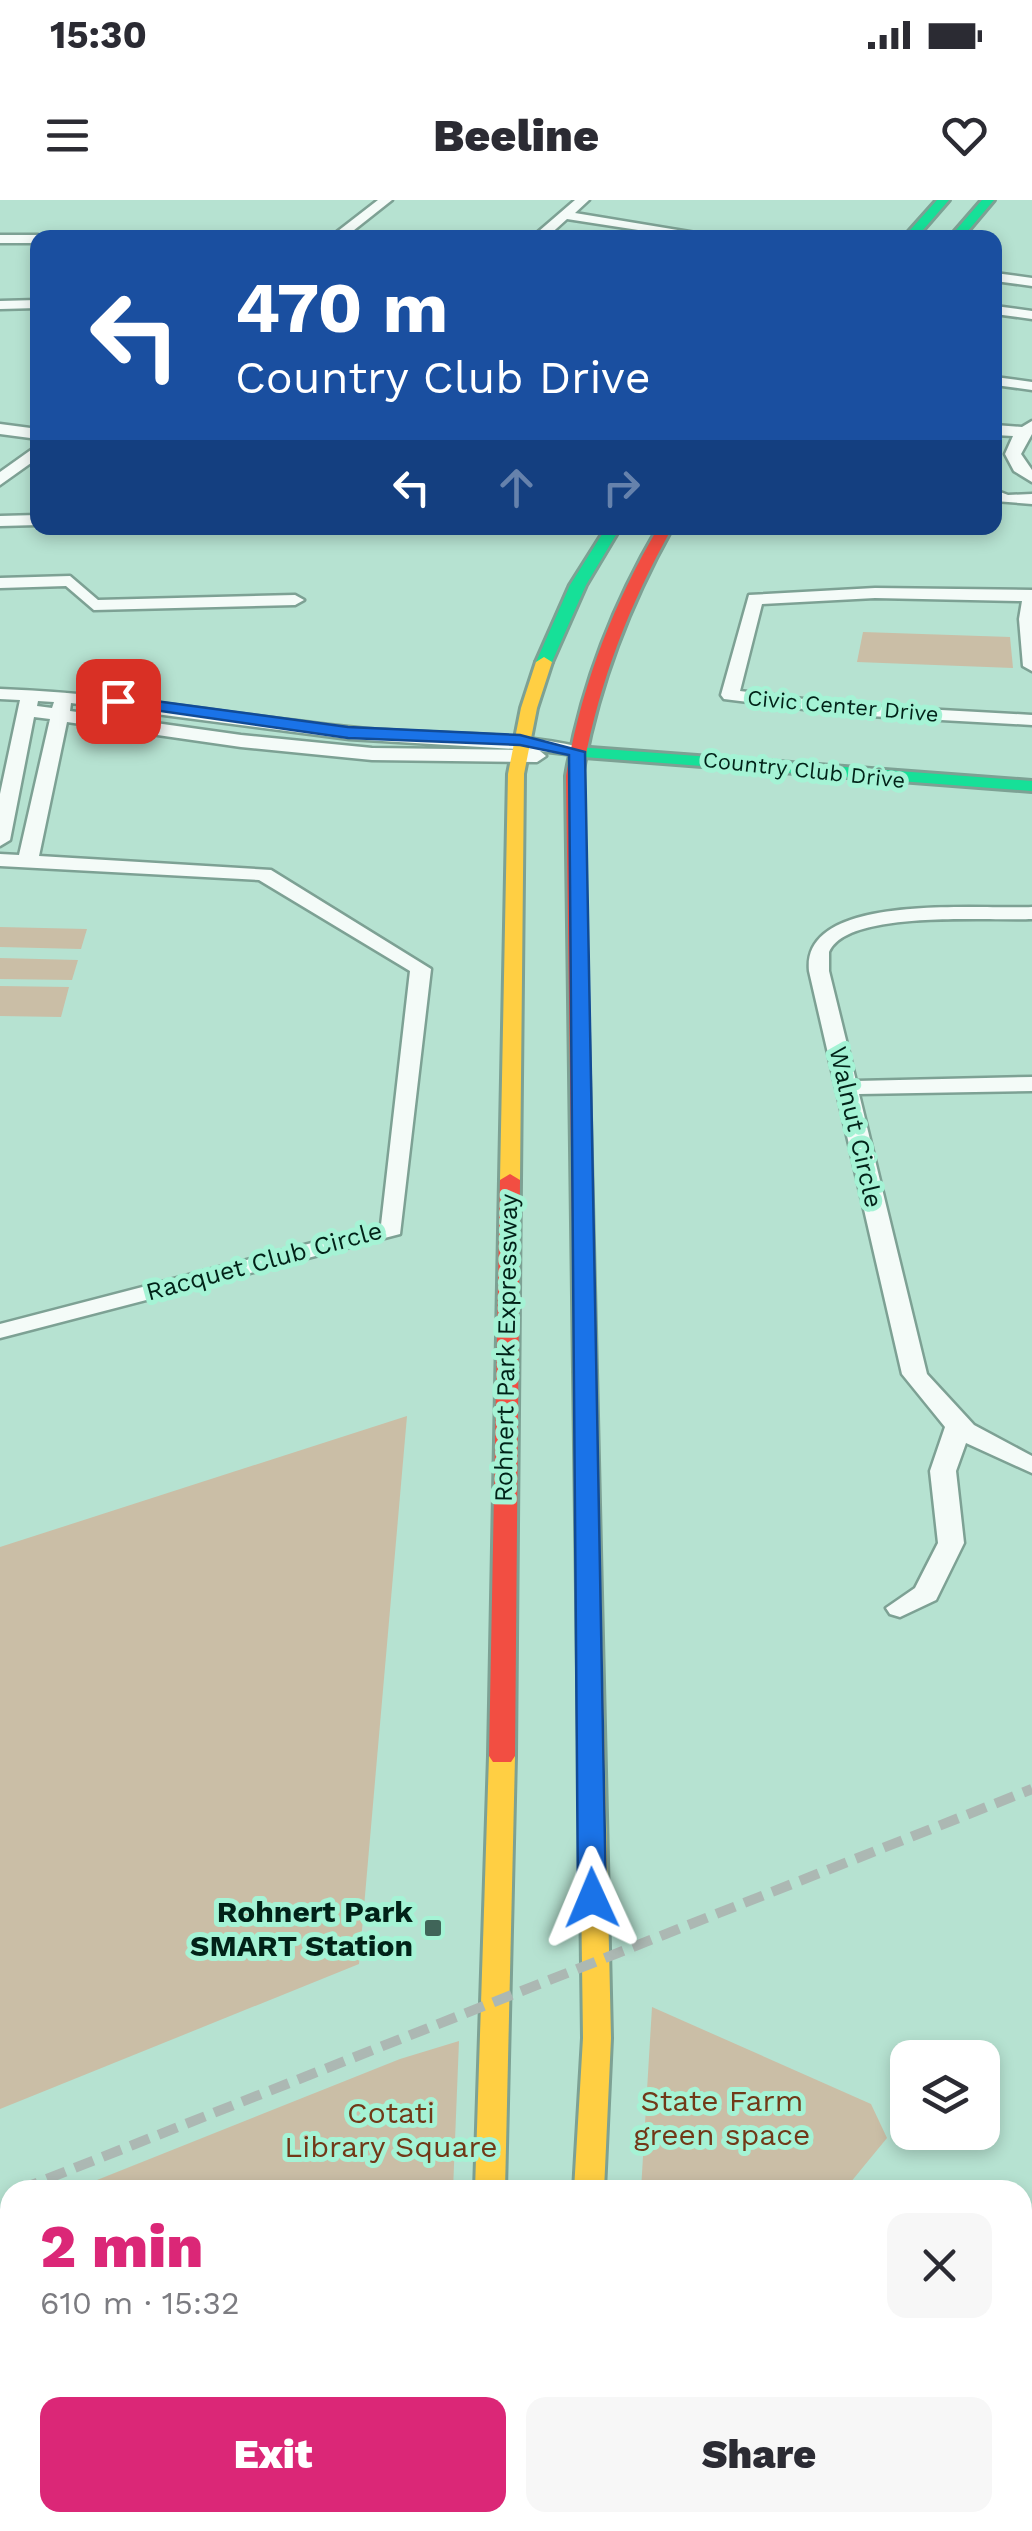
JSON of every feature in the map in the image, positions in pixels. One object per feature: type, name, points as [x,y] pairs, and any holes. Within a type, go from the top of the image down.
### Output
[{"type":"main road","points":[[915,230],[943,200]]},
{"type":"main road","points":[[961,230],[988,200]]},
{"type":"main road","name":"Rohnert Park Expressway","points":[[490,2180],[498,2001],[497,1846],[519,749],[551,635],[608,535]]},
{"type":"main road","points":[[590,2180],[597,2038],[577,752],[578,732],[611,628],[628,588],[661,535]]},
{"type":"main road","name":"Country Club Drive","points":[[577,752],[757,762],[934,782],[1032,786]]},
{"type":"street","points":[[346,230],[386,200]]},
{"type":"street","points":[[546,230],[583,200]]},
{"type":"street","points":[[564,215],[666,230]]},
{"type":"street","points":[[0,239],[30,239]]},
{"type":"street","points":[[1002,278],[1032,282]]},
{"type":"street","points":[[0,305],[30,304]]},
{"type":"street","points":[[1002,311],[1032,316]]},
{"type":"street","points":[[1002,382],[1032,386]]},
{"type":"street","points":[[0,429],[30,433]]},
{"type":"street","points":[[1002,430],[1029,429]]},
{"type":"street","points":[[1029,429],[1018,439],[1013,454],[1020,468],[1032,477]]},
{"type":"street","points":[[0,480],[30,456]]},
{"type":"street","points":[[1002,501],[1032,499]]},
{"type":"street","points":[[0,521],[30,520]]},
{"type":"street","points":[[0,582],[70,581],[94,605],[294,600]]},
{"type":"street","name":"Civic Center Drive","points":[[1032,662],[1028,618],[1032,595],[876,593],[755,598],[730,695],[850,710],[1032,720]]},
{"type":"street","name":"Country Club Drive","points":[[0,694],[278,745],[372,754],[519,749],[577,752]]},
{"type":"street","points":[[0,840],[29,702]]},
{"type":"street","name":"Country Club Drive","points":[[0,710],[29,702]]},
{"type":"street","points":[[28,861],[61,705]]},
{"type":"street","name":"Racquet Club Circle","points":[[0,860],[264,874],[421,968],[392,1229],[0,1332]]},
{"type":"street","name":"Walnut Circle","points":[[1032,913],[873,918],[825,938],[818,953],[818,972],[915,1374],[940,1412],[1003,1454],[1032,1465]]},
{"type":"street","points":[[847,1088],[1032,1084]]},
{"type":"street","points":[[900,1608],[926,1594],[951,1543],[943,1471],[958,1426]]},
{"type":"green space","points":[[863,632],[1010,637],[1013,668],[857,662]]},
{"type":"green space","points":[[0,927],[87,929],[81,949],[0,947]]},
{"type":"green space","points":[[0,958],[78,960],[72,980],[0,979]]},
{"type":"green space","points":[[0,986],[69,987],[61,1017],[0,1016]]},
{"type":"green space","points":[[407,1416],[359,1964],[0,2109],[0,1547]]},
{"type":"green space","name":"State Farm green space","points":[[652,2007],[871,2104],[887,2138],[852,2180],[642,2180]]},
{"type":"green space","name":"Cotati Library Square","points":[[459,2041],[453,2180],[97,2180],[400,2059]]},
{"type":"railway","points":[[44,2180],[1032,1789]]},
{"type":"traffic: fast","points":[[916,230],[943,200]]},
{"type":"traffic: fast","points":[[962,230],[988,200]]},
{"type":"traffic: fast","points":[[544,662],[578,585],[609,535]]},
{"type":"traffic: fast","points":[[577,752],[1032,786]]},
{"type":"traffic: slow","points":[[510,1180],[516,774],[529,708],[544,662]]},
{"type":"traffic: slow","points":[[585,1371],[597,2038],[590,2180]]},
{"type":"traffic: slow","points":[[490,2180],[502,1756]]},
{"type":"traffic: jam","points":[[585,1371],[574,776],[587,710],[607,648],[661,535]]},
{"type":"traffic: jam","points":[[502,1756],[510,1180]]},
{"type":"place","name":"Rohnert Park SMART Station","points":[[433,1928]]},
{"type":"route","points":[[118,701],[382,736],[520,740],[577,752],[574,776],[592,1898]]}]
